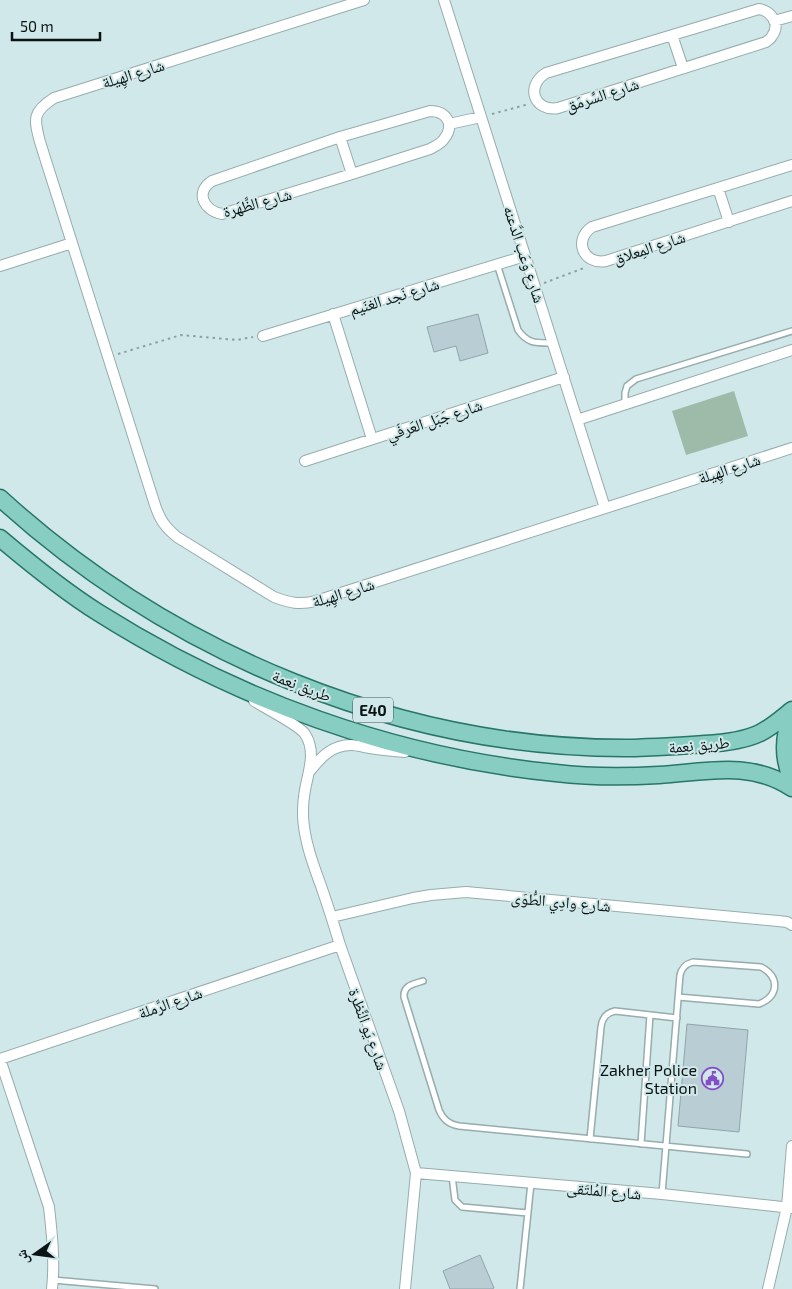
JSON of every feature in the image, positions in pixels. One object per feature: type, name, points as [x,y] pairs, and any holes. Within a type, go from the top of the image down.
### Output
[{"type":"main road","name":"طريق نِعمة","points":[[0,498],[43,536],[75,560],[174,625],[224,651],[275,674],[336,698],[398,717],[453,730],[526,742],[591,747],[656,747],[736,741],[772,726],[792,710]]},
{"type":"main road","name":"طريق نِعمة","points":[[0,538],[63,588],[134,634],[204,672],[273,703],[334,726],[379,740],[452,757],[525,770],[592,776],[658,775],[737,769],[766,775],[792,788]]},
{"type":"main road","points":[[792,715],[786,734],[785,751],[786,762],[792,780]]},
{"type":"street","name":"شارع الهِيلة","points":[[364,0],[54,98],[42,106],[36,117],[40,142],[155,505],[160,518],[167,528],[177,537],[274,597],[297,604],[316,601],[792,448]]},
{"type":"street","name":"شارع وَعَب الدَّعنه","points":[[444,0],[605,508]]},
{"type":"street","points":[[538,102],[534,86],[537,80],[546,73],[759,9],[765,10],[774,21],[792,16]]},
{"type":"street","name":"شارع السَّرمَق","points":[[538,102],[547,108],[558,108],[766,42],[772,36],[775,29],[774,21]]},
{"type":"street","points":[[672,35],[683,68]]},
{"type":"street","name":"شارع الظَّهَرة","points":[[430,111],[437,111],[444,115],[449,124],[449,130],[439,145],[352,174],[222,214],[207,208],[204,200],[203,192],[206,185],[212,181],[340,137],[430,111]]},
{"type":"street","points":[[449,124],[481,117]]},
{"type":"street","points":[[340,137],[352,174]]},
{"type":"street","name":"شارع المِعلاق","points":[[792,165],[592,227],[584,233],[582,248],[591,260],[600,262],[792,201]]},
{"type":"street","points":[[718,188],[729,222]]},
{"type":"street","points":[[0,266],[72,242]]},
{"type":"street","name":"شارع نَجد الغنَيم","points":[[263,336],[525,256]]},
{"type":"street","points":[[333,314],[372,440]]},
{"type":"street","points":[[577,420],[792,350]]},
{"type":"street","name":"شارع جَبَل العَرفَي","points":[[305,461],[564,377]]},
{"type":"street","name":"شارع يَو النَّظرة","points":[[204,672],[301,728],[309,741],[311,753],[303,816],[305,833],[340,945],[399,1111],[416,1173],[405,1289]]},
{"type":"street","points":[[309,772],[327,752],[344,745],[452,757]]},
{"type":"street","name":"شارع وادِي الطُّوَى","points":[[332,917],[413,898],[466,892],[778,921],[787,922],[792,925]]},
{"type":"street","name":"شارع الرَّملة","points":[[0,1059],[340,945]]},
{"type":"street","points":[[0,1059],[49,1207],[54,1256],[52,1285]]},
{"type":"street","points":[[768,1289],[789,1208],[792,1146]]},
{"type":"street","name":"شارع المُلتَقى","points":[[416,1173],[662,1194],[789,1208]]},
{"type":"lane","points":[[497,264],[518,330],[530,342],[537,344],[553,343]]},
{"type":"lane","points":[[625,404],[627,386],[636,379],[792,331]]},
{"type":"lane","points":[[662,1194],[678,997],[681,970],[684,966],[693,962],[761,968],[772,976],[774,983],[774,990],[771,996],[759,1004],[678,997]]},
{"type":"lane","points":[[423,981],[407,987],[404,996],[439,1110],[446,1121],[454,1125],[748,1154]]},
{"type":"lane","points":[[590,1139],[601,1026],[604,1018],[607,1014],[615,1011],[677,1018]]},
{"type":"lane","points":[[641,1144],[650,1015]]},
{"type":"lane","points":[[452,1176],[455,1200],[462,1207],[528,1213]]},
{"type":"lane","points":[[520,1289],[531,1183]]},
{"type":"lane","points":[[52,1285],[155,1289]]},
{"type":"path","points":[[481,117],[538,102]]},
{"type":"path","points":[[535,287],[600,262]]},
{"type":"path","points":[[108,356],[181,335],[237,340],[263,336]]},
{"type":"green space","points":[[734,391],[748,436],[686,455],[672,411]]},
{"type":"building","points":[[478,314],[488,353],[460,361],[456,346],[434,352],[427,327]]},
{"type":"building","name":"Zakher Police Station","points":[[687,1024],[748,1030],[739,1132],[678,1126]]},
{"type":"building","points":[[480,1255],[494,1288],[450,1289],[443,1271]]},
{"type":"place","name":"Zakher Police Station","points":[[713,1078]]}]
